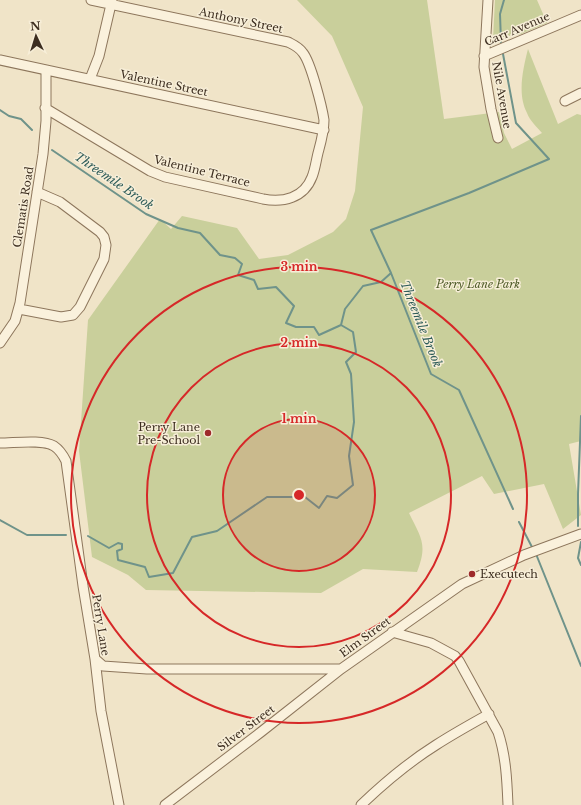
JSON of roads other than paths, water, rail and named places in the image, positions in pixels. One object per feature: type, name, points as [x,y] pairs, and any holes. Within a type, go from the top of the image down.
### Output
[{"type":"street","name":"Anthony Street","points":[[92,0],[111,2],[288,42],[304,53],[323,115],[324,130]]},
{"type":"street","name":"Nile Avenue","points":[[488,0],[484,56],[489,98],[498,138]]},
{"type":"street","points":[[90,79],[99,56],[111,2]]},
{"type":"street","name":"Carr Avenue","points":[[484,56],[581,15]]},
{"type":"street","name":"Valentine Street","points":[[0,60],[324,130]]},
{"type":"street","name":"Clematis Road","points":[[0,341],[15,321],[18,309],[43,154],[46,108],[46,70]]},
{"type":"street","points":[[565,100],[581,93]]},
{"type":"street","name":"Valentine Terrace","points":[[46,108],[150,172],[165,177],[280,201],[288,200],[303,191],[308,184],[312,177],[324,130]]},
{"type":"street","points":[[18,309],[61,318],[73,314],[80,307],[106,252],[105,241],[100,232],[60,202],[37,192]]},
{"type":"street","name":"Perry Lane","points":[[0,443],[46,444],[60,450],[66,461],[95,659],[101,711],[119,805]]},
{"type":"street","name":"Elm Street","points":[[95,659],[103,666],[146,669],[341,669],[462,584],[480,574],[534,551],[581,534]]},
{"type":"street","points":[[392,632],[430,643],[455,656],[459,661],[498,732],[502,744],[508,805]]},
{"type":"street","name":"Silver Street","points":[[164,805],[261,732],[341,669]]},
{"type":"street","points":[[361,805],[395,775],[425,752],[444,739],[489,714]]},
{"type":"waterway","points":[[501,42],[500,14],[504,0]]},
{"type":"waterway","points":[[391,273],[371,230],[469,193],[549,159],[516,123],[503,54]]},
{"type":"waterway","name":"Threemile Brook","points":[[0,110],[9,116],[21,119],[32,130]]},
{"type":"waterway","name":"Threemile Brook","points":[[52,150],[146,214],[178,228],[200,233],[220,255],[235,258],[242,264],[238,275],[254,280],[258,289],[276,287],[294,306],[286,323],[296,327],[314,327],[319,335],[341,325],[345,309],[363,286],[381,282],[391,273],[431,374],[459,390],[513,509]]},
{"type":"waterway","points":[[88,536],[109,548],[118,543],[122,544],[122,549],[117,551],[118,560],[145,567],[149,577],[173,573],[192,537],[217,531],[267,497],[305,497],[319,508],[327,496],[337,498],[353,485],[349,456],[354,422],[351,374],[346,362],[356,352],[353,332],[341,325]]},
{"type":"waterway","points":[[578,526],[581,416]]},
{"type":"waterway","points":[[0,520],[27,535],[66,535]]},
{"type":"waterway","name":"Threemile Brook","points":[[519,522],[533,549]]},
{"type":"waterway","points":[[581,542],[578,558],[581,565]]},
{"type":"waterway","name":"Threemile Brook","points":[[536,554],[581,666]]},
{"type":"place","name":"Perry Lane Pre-School","points":[[208,433]]},
{"type":"place","name":"Executech","points":[[472,574]]},
{"type":"park label","name":"Perry Lane Park","points":[[478,284]]}]
